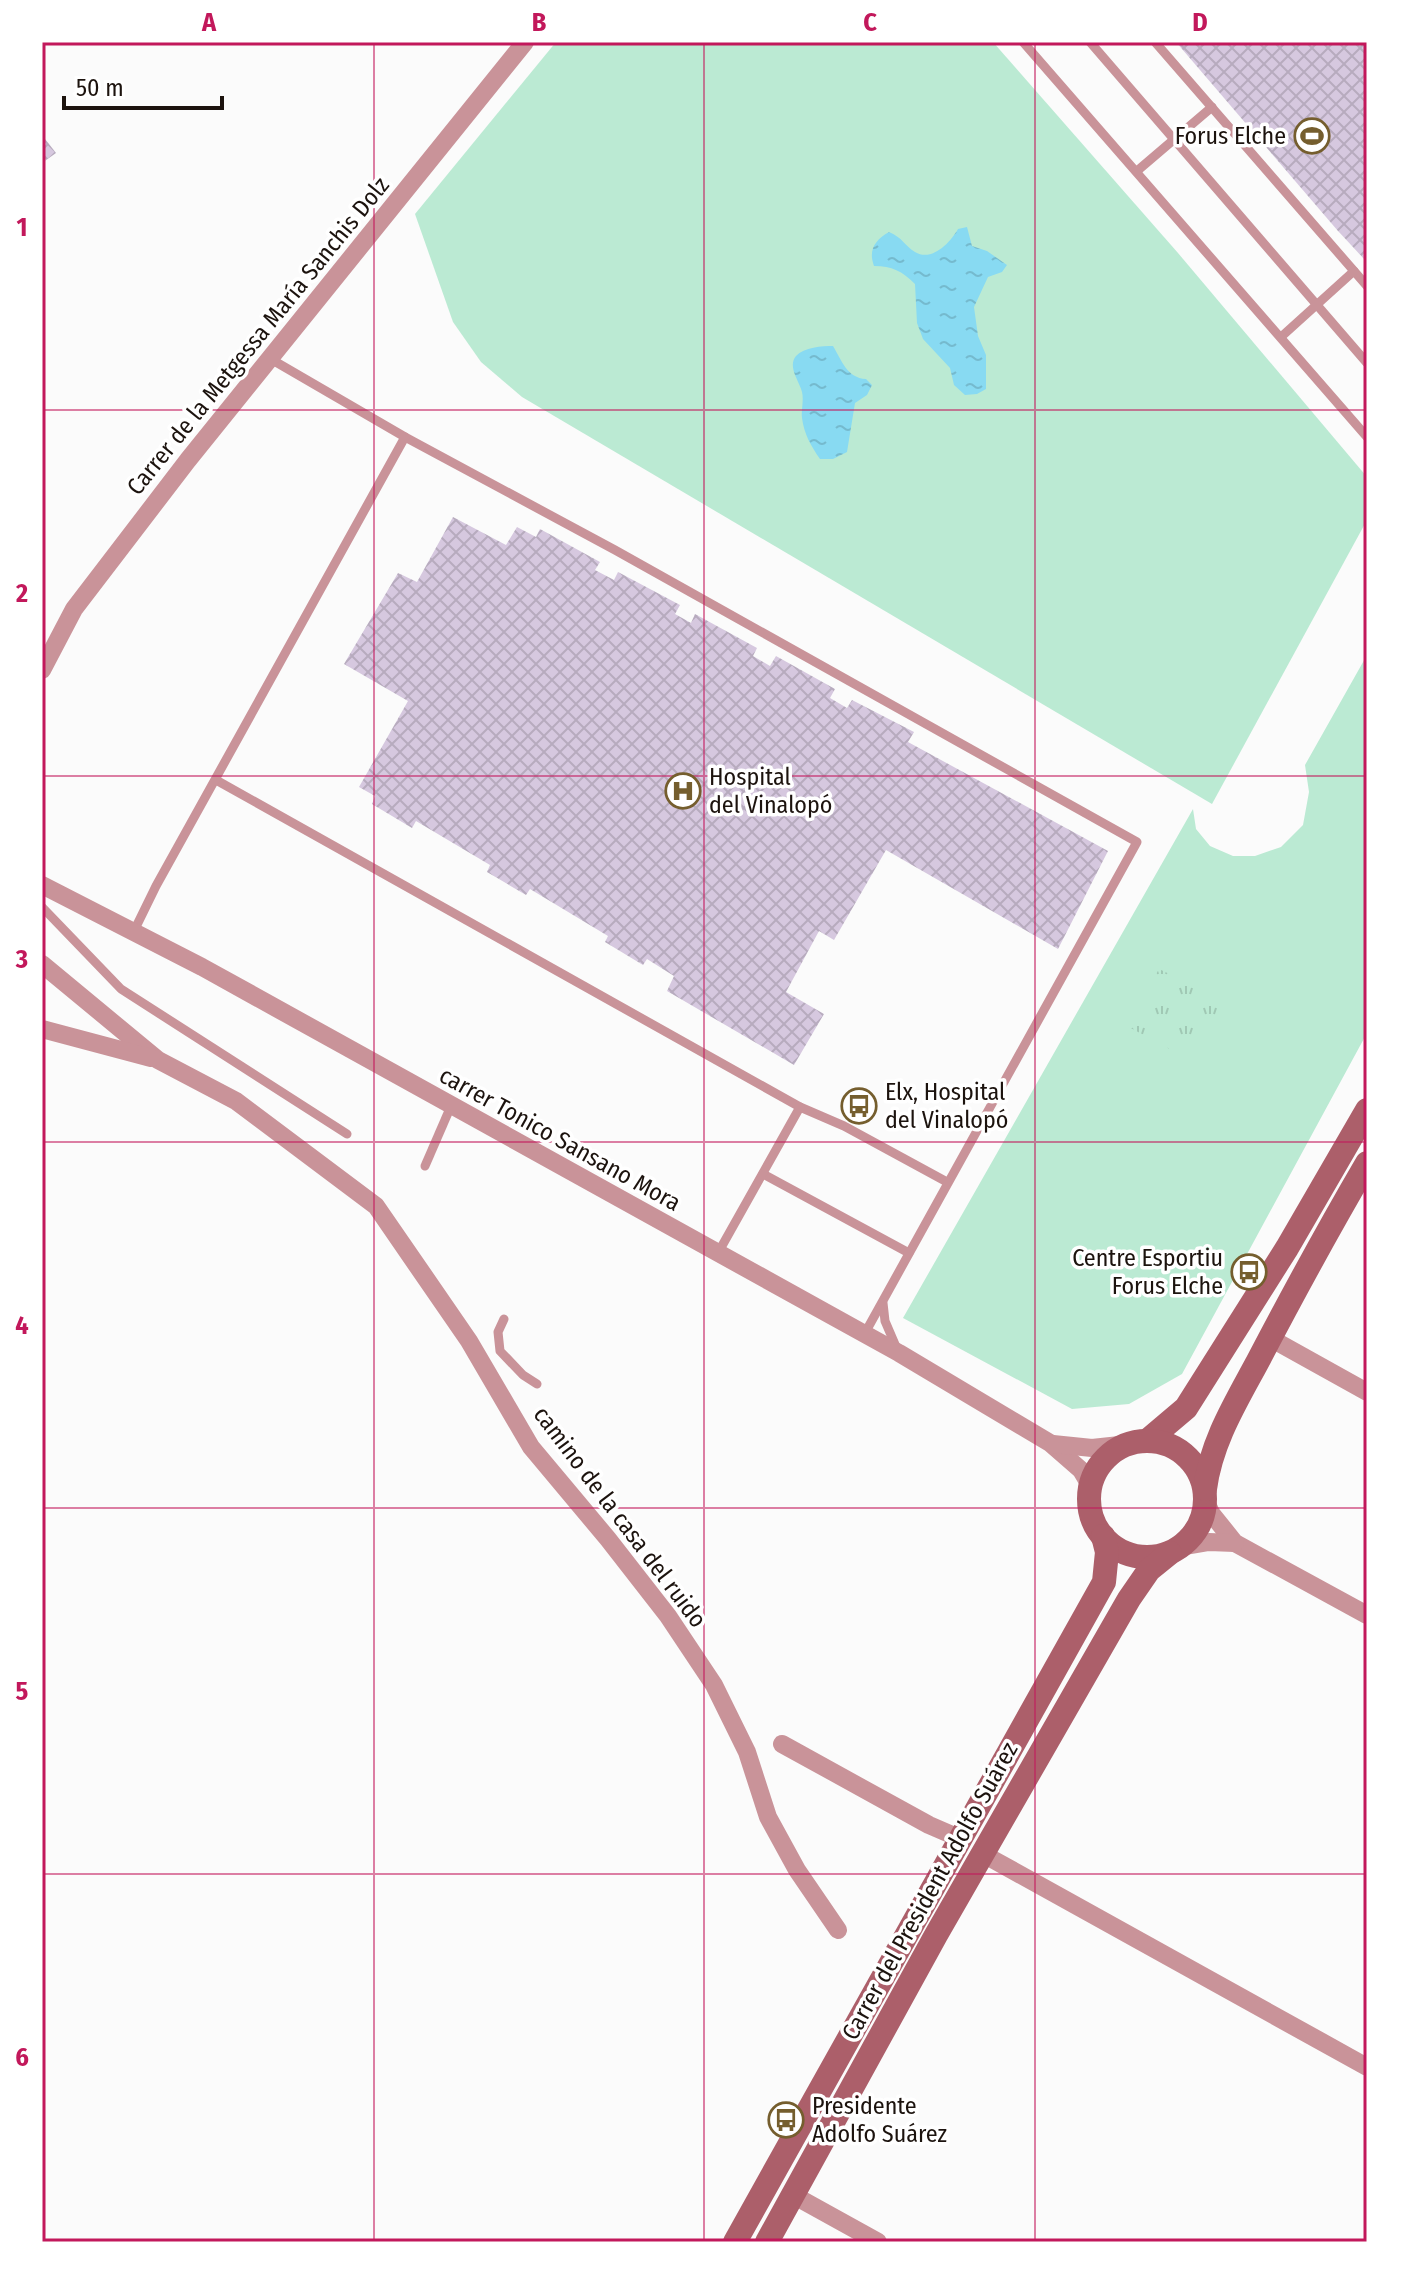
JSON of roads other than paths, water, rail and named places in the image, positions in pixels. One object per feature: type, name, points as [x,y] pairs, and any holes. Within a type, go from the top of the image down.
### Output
[{"type":"main road","points":[[1138,1443],[1186,1408],[1287,1248],[1367,1110]]},
{"type":"main road","points":[[1205,1494],[1198,1471],[1187,1456],[1171,1446],[1138,1443],[1116,1449],[1102,1462],[1089,1497],[1092,1516],[1103,1536],[1115,1547],[1132,1555],[1151,1557],[1175,1550],[1198,1527],[1205,1509],[1208,1468],[1221,1431],[1366,1168]]},
{"type":"main road","name":"Carrer del President Adolfo Suárez","points":[[735,2242],[1104,1582],[1107,1552],[1103,1536]]},
{"type":"main road","name":"Carrer del President Adolfo Suárez","points":[[767,2242],[983,1854],[1139,1583],[1149,1570],[1175,1550]]},
{"type":"street","name":"Carrer de la Metgessa María Sanchis Dolz","points":[[42,670],[74,609],[269,358],[525,42]]},
{"type":"street","name":"carrer Tonico Sansano Mora","points":[[42,885],[134,931],[865,1333],[1050,1443],[1081,1470],[1091,1487]]},
{"type":"street","points":[[42,964],[158,1060]]},
{"type":"street","points":[[42,1029],[158,1060]]},
{"type":"street","name":"camino de la casa del ruido","points":[[158,1060],[236,1101],[376,1206],[469,1341],[531,1447],[659,1605],[714,1685],[747,1752],[768,1817],[797,1870],[838,1930]]},
{"type":"street","points":[[1270,1338],[1367,1392]]},
{"type":"street","name":"carrer Tonico Sansano Mora","points":[[1050,1443],[1092,1448],[1138,1443]]},
{"type":"street","points":[[1205,1494],[1211,1513],[1235,1543],[1367,1615]]},
{"type":"street","points":[[1175,1550],[1209,1542],[1235,1543]]},
{"type":"street","points":[[782,1744],[929,1825],[959,1838]]},
{"type":"street","points":[[983,1854],[1367,2067]]},
{"type":"street","points":[[793,2195],[878,2242]]},
{"type":"lane","points":[[1023,42],[1367,437]]},
{"type":"lane","points":[[1090,42],[1367,363]]},
{"type":"lane","points":[[1155,42],[1367,286]]},
{"type":"lane","points":[[1137,171],[1212,107]]},
{"type":"lane","points":[[1281,337],[1354,271]]},
{"type":"lane","points":[[269,358],[405,437],[615,550],[1137,842],[865,1333]]},
{"type":"lane","points":[[134,931],[405,437]]},
{"type":"lane","points":[[216,780],[800,1107],[844,1126],[947,1182]]},
{"type":"lane","points":[[42,907],[121,989],[347,1134]]},
{"type":"lane","points":[[425,1166],[451,1106]]},
{"type":"lane","points":[[718,1253],[800,1107]]},
{"type":"lane","points":[[763,1174],[909,1253]]},
{"type":"lane","points":[[883,1303],[885,1321],[899,1353]]},
{"type":"lane","points":[[504,1319],[498,1332],[500,1351],[523,1375],[537,1384]]},
{"type":"water","points":[[967,227],[972,246],[987,251],[1007,265],[1002,272],[988,277],[974,307],[978,336],[986,355],[986,389],[965,395],[954,385],[950,368],[923,339],[917,323],[915,284],[896,270],[874,266],[872,250],[880,238],[889,232],[915,252],[928,255],[945,245],[958,229]]},
{"type":"water","points":[[833,346],[854,376],[866,379],[872,385],[867,395],[855,403],[847,452],[833,459],[820,459],[804,429],[802,392],[793,365],[796,356],[804,351]]},
{"type":"place","name":"Forus Elche","points":[[1312,136]]},
{"type":"place","name":"Hospital del Vinalopó","points":[[683,791]]},
{"type":"place","name":"Elx, Hospital del Vinalopó","points":[[859,1106]]},
{"type":"place","name":"Centre Esportiu Forus Elche","points":[[1249,1272]]},
{"type":"place","name":"Presidente Adolfo Suárez","points":[[786,2120]]}]
